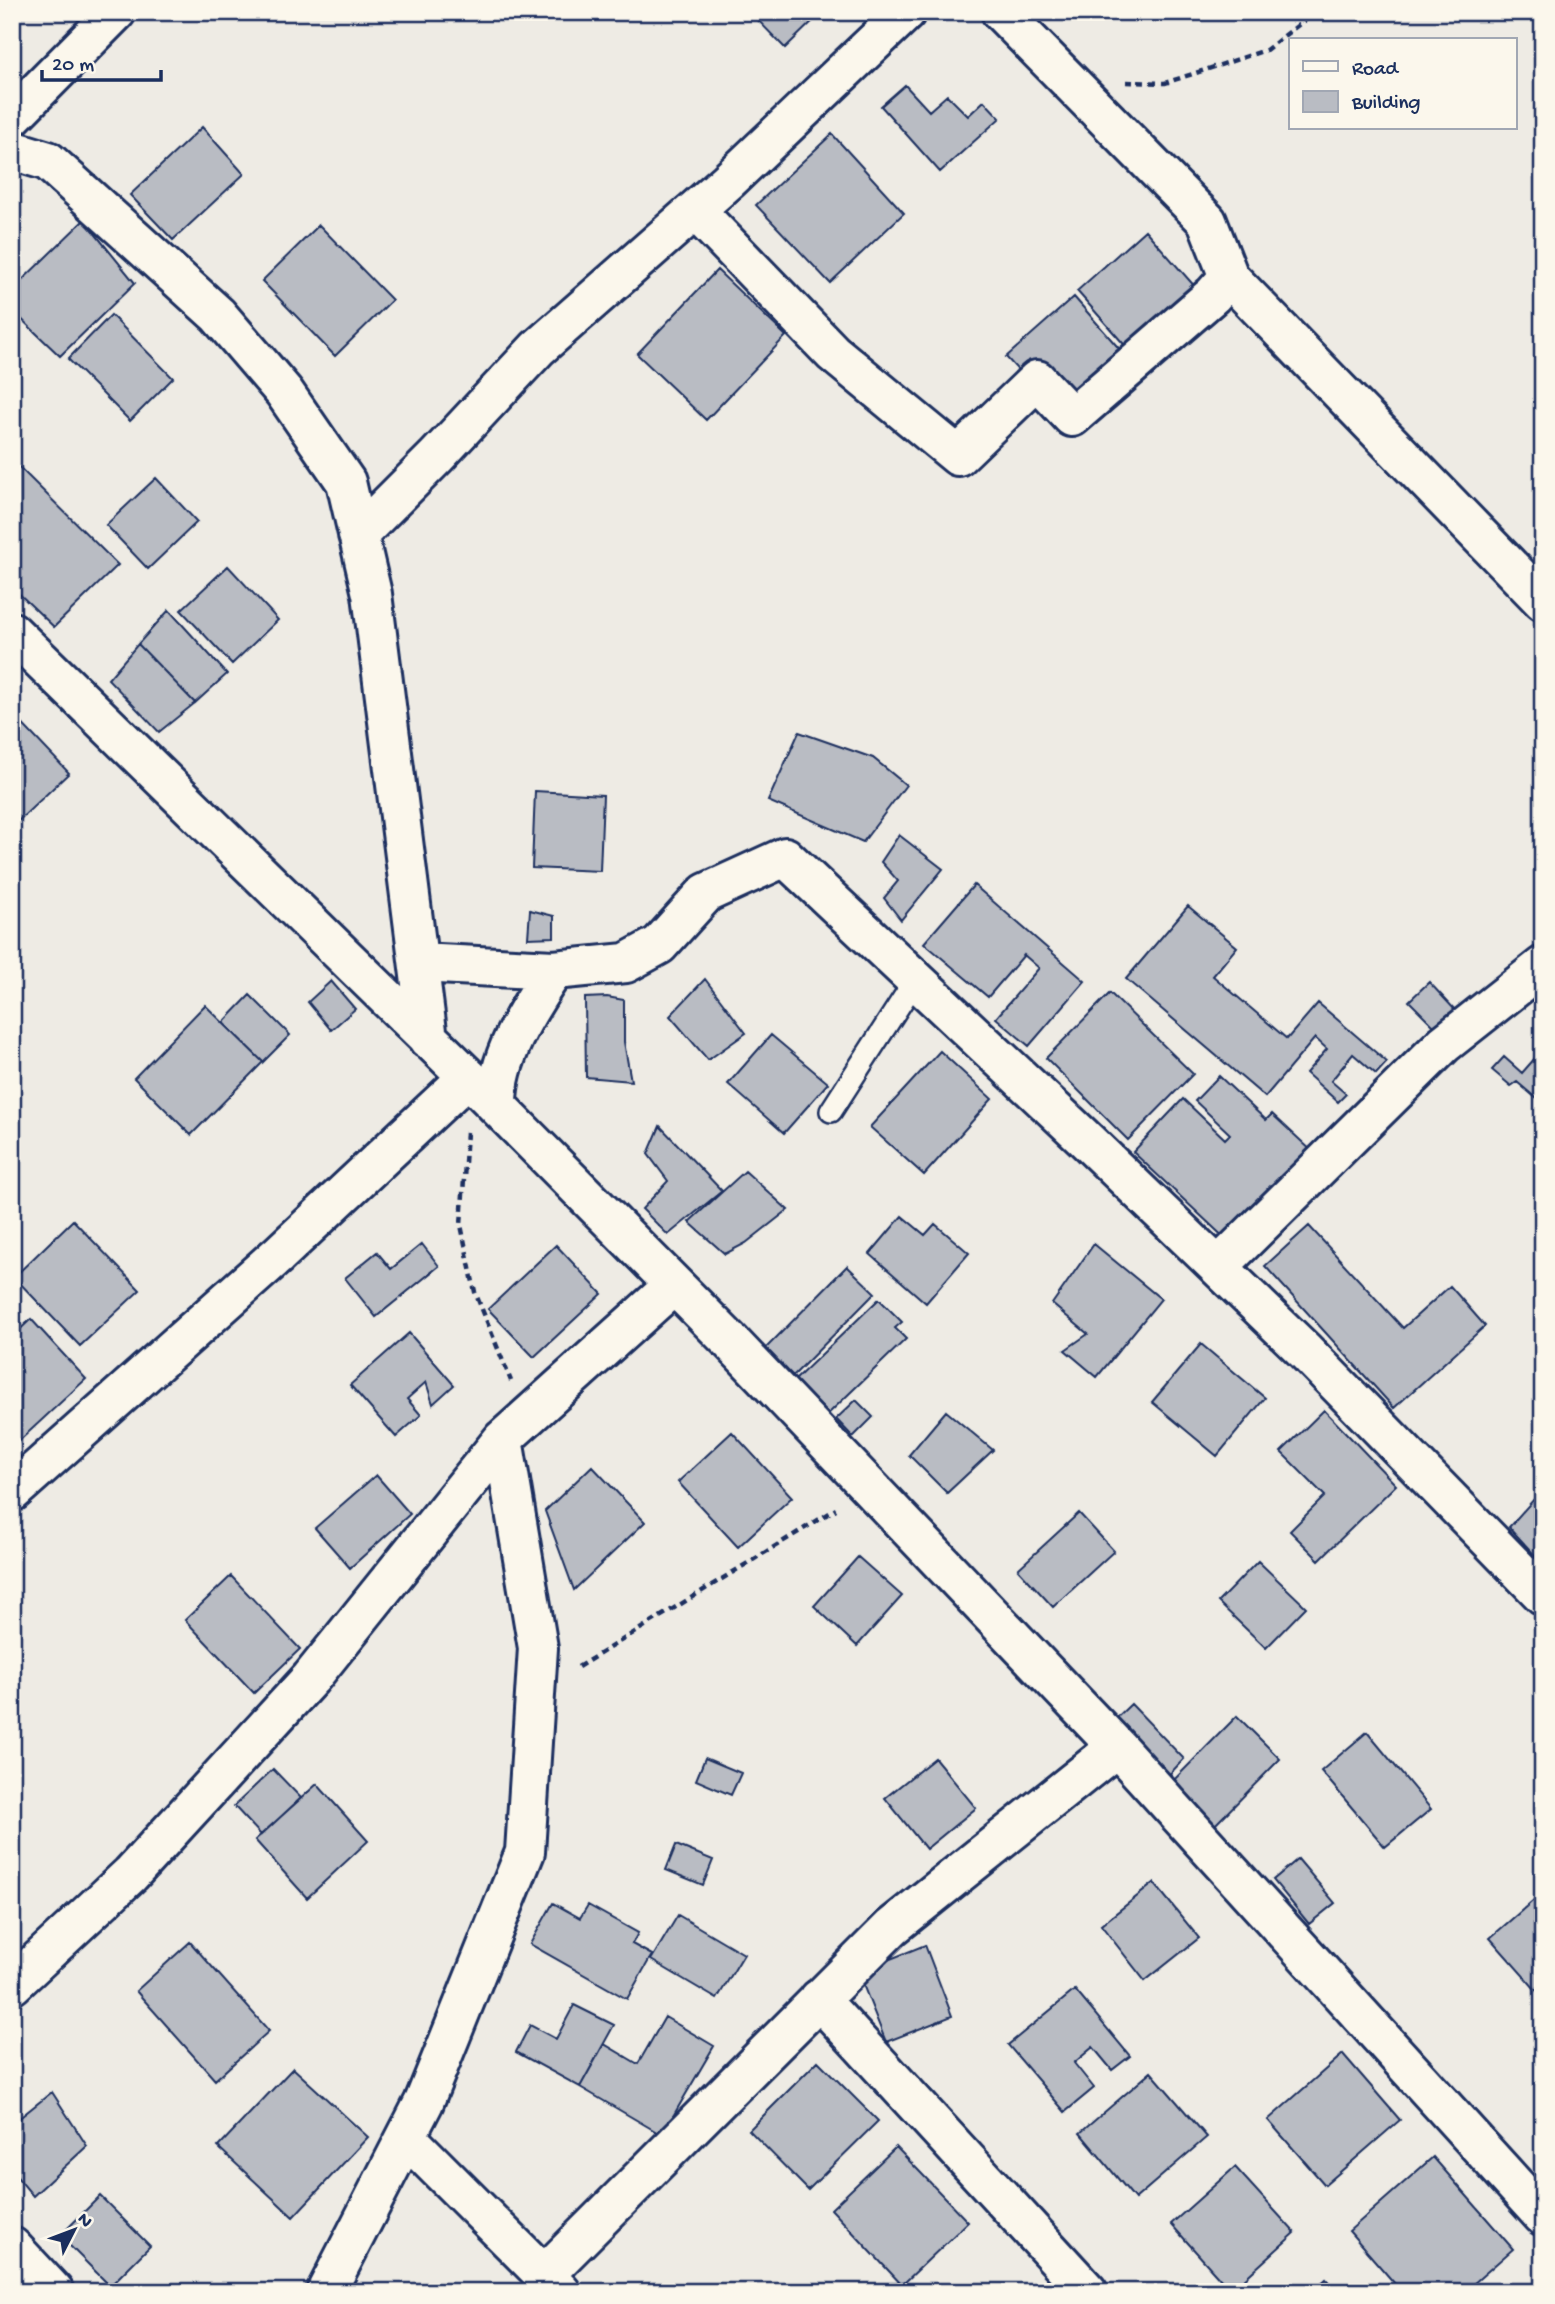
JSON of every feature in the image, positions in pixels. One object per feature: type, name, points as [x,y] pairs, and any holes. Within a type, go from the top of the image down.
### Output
[{"type":"street","points":[[12,117],[116,12]]},
{"type":"street","points":[[358,535],[438,456],[538,348],[695,210],[906,12]]},
{"type":"street","points":[[1001,12],[1207,221],[1228,277],[1543,601]]},
{"type":"street","points":[[12,150],[48,162],[218,315],[284,392],[345,482],[372,594],[428,1039]]},
{"type":"street","points":[[695,210],[833,353],[958,456],[1037,380],[1072,417],[1213,295],[1228,277]]},
{"type":"street","points":[[12,632],[468,1077],[871,1488],[1117,1747],[1543,2216]]},
{"type":"street","points":[[419,963],[554,970],[626,964],[659,945],[706,893],[785,857],[1305,1351],[1543,1595]]},
{"type":"street","points":[[1218,1267],[1444,1044],[1543,966]]},
{"type":"street","points":[[497,1106],[497,1084],[524,1017],[554,970]]},
{"type":"street","points":[[12,1492],[278,1255],[468,1077]]},
{"type":"street","points":[[12,1985],[131,1874],[311,1678],[515,1428],[673,1286]]},
{"type":"street","points":[[326,2292],[424,2102],[525,1852],[538,1648],[515,1428]]},
{"type":"street","points":[[406,2137],[552,2283],[819,1999],[892,1927],[1117,1747]]},
{"type":"street","points":[[819,1999],[1088,2292]]},
{"type":"street","points":[[12,2247],[54,2292]]},
{"type":"lane","points":[[831,1111],[916,979]]},
{"type":"path","points":[[1069,81],[1165,83],[1266,50],[1315,12]]},
{"type":"path","points":[[468,1077],[466,1185],[461,1225],[475,1292],[498,1355],[515,1428]]},
{"type":"path","points":[[535,1693],[871,1488]]},
{"type":"building","points":[[750,12],[822,12],[785,48]]},
{"type":"building","points":[[905,85],[929,111],[947,95],[968,116],[984,101],[1000,118],[940,172],[881,106]]},
{"type":"building","points":[[202,127],[244,174],[173,240],[130,195]]},
{"type":"building","points":[[832,134],[904,213],[830,283],[756,205]]},
{"type":"building","points":[[84,220],[135,283],[60,356],[12,310],[12,290]]},
{"type":"building","points":[[319,225],[392,300],[335,356],[262,281]]},
{"type":"building","points":[[1145,230],[1197,289],[1129,350],[1077,291]]},
{"type":"building","points":[[717,270],[786,336],[706,420],[637,354]]},
{"type":"building","points":[[1074,297],[1123,353],[1072,398],[1024,377],[1006,357]]},
{"type":"building","points":[[111,315],[173,378],[130,421],[68,359]]},
{"type":"building","points":[[12,460],[118,565],[54,627],[12,587]]},
{"type":"building","points":[[156,478],[197,522],[148,569],[106,525]]},
{"type":"building","points":[[228,566],[278,620],[232,664],[181,610]]},
{"type":"building","points":[[169,610],[227,674],[195,703],[138,644]]},
{"type":"building","points":[[138,644],[195,703],[159,732],[108,679]]},
{"type":"building","points":[[12,713],[69,773],[12,827]]},
{"type":"building","points":[[799,732],[873,758],[906,785],[863,842],[768,801]]},
{"type":"building","points":[[535,791],[603,795],[600,871],[532,868]]},
{"type":"building","points":[[899,835],[943,869],[901,920],[884,898],[898,881],[881,862]]},
{"type":"building","points":[[974,885],[1085,981],[1029,1046],[996,1018],[1039,968],[1024,955],[988,997],[924,943]]},
{"type":"building","points":[[1188,906],[1237,947],[1213,976],[1287,1039],[1318,1003],[1387,1062],[1376,1074],[1353,1054],[1331,1081],[1346,1094],[1338,1102],[1306,1073],[1327,1049],[1315,1038],[1265,1097],[1126,979]]},
{"type":"building","points":[[530,910],[554,916],[554,937],[528,938]]},
{"type":"building","points":[[705,979],[746,1033],[708,1060],[670,1016]]},
{"type":"building","points":[[331,981],[355,1009],[331,1030],[308,1002]]},
{"type":"building","points":[[1429,982],[1457,1012],[1438,1030],[1409,1001]]},
{"type":"building","points":[[1110,993],[1193,1074],[1128,1140],[1046,1058]]},
{"type":"building","points":[[250,995],[290,1035],[263,1062],[223,1023]]},
{"type":"building","points":[[607,997],[624,1000],[624,1042],[631,1081],[586,1077],[585,998]]},
{"type":"building","points":[[205,1005],[263,1062],[191,1135],[134,1078]]},
{"type":"building","points":[[771,1035],[828,1083],[784,1133],[728,1084]]},
{"type":"building","points":[[1543,1049],[1543,1104],[1517,1082],[1511,1086],[1492,1070],[1504,1057],[1522,1073]]},
{"type":"building","points":[[940,1051],[992,1099],[924,1175],[870,1127]]},
{"type":"building","points":[[1219,1076],[1266,1120],[1272,1114],[1314,1153],[1230,1243],[1133,1152],[1183,1099],[1225,1139],[1230,1134],[1195,1101]]},
{"type":"building","points":[[660,1126],[722,1191],[668,1235],[642,1209],[668,1181],[648,1154]]},
{"type":"building","points":[[745,1171],[788,1210],[746,1243],[725,1254],[689,1222]]},
{"type":"building","points":[[902,1216],[925,1235],[935,1224],[969,1253],[926,1303],[870,1254]]},
{"type":"building","points":[[73,1220],[140,1290],[80,1346],[14,1277]]},
{"type":"building","points":[[1309,1226],[1403,1328],[1450,1286],[1485,1326],[1394,1408],[1265,1266]]},
{"type":"building","points":[[422,1244],[439,1266],[376,1317],[345,1278],[377,1252],[391,1269]]},
{"type":"building","points":[[1094,1244],[1161,1299],[1097,1377],[1065,1350],[1088,1334],[1052,1304]]},
{"type":"building","points":[[556,1245],[602,1294],[534,1357],[488,1309]]},
{"type":"building","points":[[847,1266],[875,1293],[793,1376],[766,1348]]},
{"type":"building","points":[[879,1299],[902,1322],[895,1328],[906,1339],[828,1414],[795,1380]]},
{"type":"building","points":[[31,1319],[86,1379],[17,1443],[12,1439],[12,1337]]},
{"type":"building","points":[[409,1333],[454,1385],[433,1404],[426,1382],[407,1399],[421,1415],[396,1437],[350,1385]]},
{"type":"building","points":[[1201,1344],[1265,1398],[1217,1456],[1152,1402]]},
{"type":"building","points":[[856,1400],[873,1417],[853,1437],[836,1419]]},
{"type":"building","points":[[1324,1410],[1396,1485],[1319,1560],[1290,1531],[1325,1496],[1281,1452]]},
{"type":"building","points":[[946,1411],[993,1450],[947,1493],[909,1455]]},
{"type":"building","points":[[732,1432],[792,1497],[738,1547],[678,1482]]},
{"type":"building","points":[[592,1466],[645,1522],[574,1590],[545,1511]]},
{"type":"building","points":[[376,1475],[410,1514],[350,1568],[315,1528]]},
{"type":"building","points":[[1543,1489],[1543,1564],[1509,1527]]},
{"type":"building","points":[[1079,1513],[1114,1551],[1053,1607],[1018,1569]]},
{"type":"building","points":[[858,1557],[902,1596],[857,1646],[814,1606]]},
{"type":"building","points":[[1258,1561],[1306,1607],[1266,1648],[1218,1602]]},
{"type":"building","points":[[231,1576],[300,1649],[254,1693],[185,1620]]},
{"type":"building","points":[[1131,1704],[1184,1759],[1163,1781],[1109,1725]]},
{"type":"building","points":[[1237,1716],[1280,1759],[1209,1831],[1166,1788]]},
{"type":"building","points":[[1367,1732],[1431,1809],[1385,1847],[1321,1771]]},
{"type":"building","points":[[705,1758],[741,1773],[731,1795],[696,1780]]},
{"type":"building","points":[[935,1758],[976,1808],[926,1849],[885,1798]]},
{"type":"building","points":[[273,1769],[301,1798],[261,1835],[234,1806]]},
{"type":"building","points":[[317,1784],[368,1841],[307,1898],[255,1840]]},
{"type":"building","points":[[676,1845],[713,1860],[703,1885],[666,1870]]},
{"type":"building","points":[[1298,1859],[1335,1903],[1309,1924],[1273,1880]]},
{"type":"building","points":[[1154,1883],[1199,1938],[1145,1981],[1101,1925]]},
{"type":"building","points":[[1543,1892],[1543,1998],[1490,1938]]},
{"type":"building","points":[[553,1903],[580,1918],[588,1905],[638,1933],[632,1944],[652,1955],[627,1999],[530,1944]]},
{"type":"building","points":[[678,1915],[744,1954],[717,1999],[651,1960]]},
{"type":"building","points":[[190,1942],[269,2031],[215,2080],[136,1991]]},
{"type":"building","points":[[925,1945],[952,2016],[886,2042],[858,1972]]},
{"type":"building","points":[[1075,1990],[1130,2056],[1112,2070],[1093,2047],[1074,2063],[1094,2088],[1065,2112],[1008,2045]]},
{"type":"building","points":[[574,2005],[614,2025],[580,2087],[516,2052],[530,2025],[556,2039]]},
{"type":"building","points":[[665,2017],[714,2046],[662,2135],[580,2087],[604,2044],[638,2064]]},
{"type":"building","points":[[1343,2054],[1400,2120],[1325,2185],[1268,2120]]},
{"type":"building","points":[[818,2061],[878,2121],[808,2190],[749,2130]]},
{"type":"building","points":[[293,2068],[368,2137],[293,2217],[218,2147]]},
{"type":"building","points":[[1151,2072],[1207,2137],[1135,2199],[1080,2133]]},
{"type":"building","points":[[52,2092],[87,2146],[33,2196],[12,2171],[12,2124]]},
{"type":"building","points":[[896,2147],[968,2222],[902,2285],[831,2209]]},
{"type":"building","points":[[1433,2157],[1513,2249],[1464,2292],[1402,2292],[1349,2231]]},
{"type":"building","points":[[1235,2167],[1295,2233],[1231,2291],[1171,2224]]},
{"type":"building","points":[[100,2196],[150,2246],[110,2286],[60,2236]]},
{"type":"building","points":[[1326,2279],[1337,2292],[1311,2292]]}]
